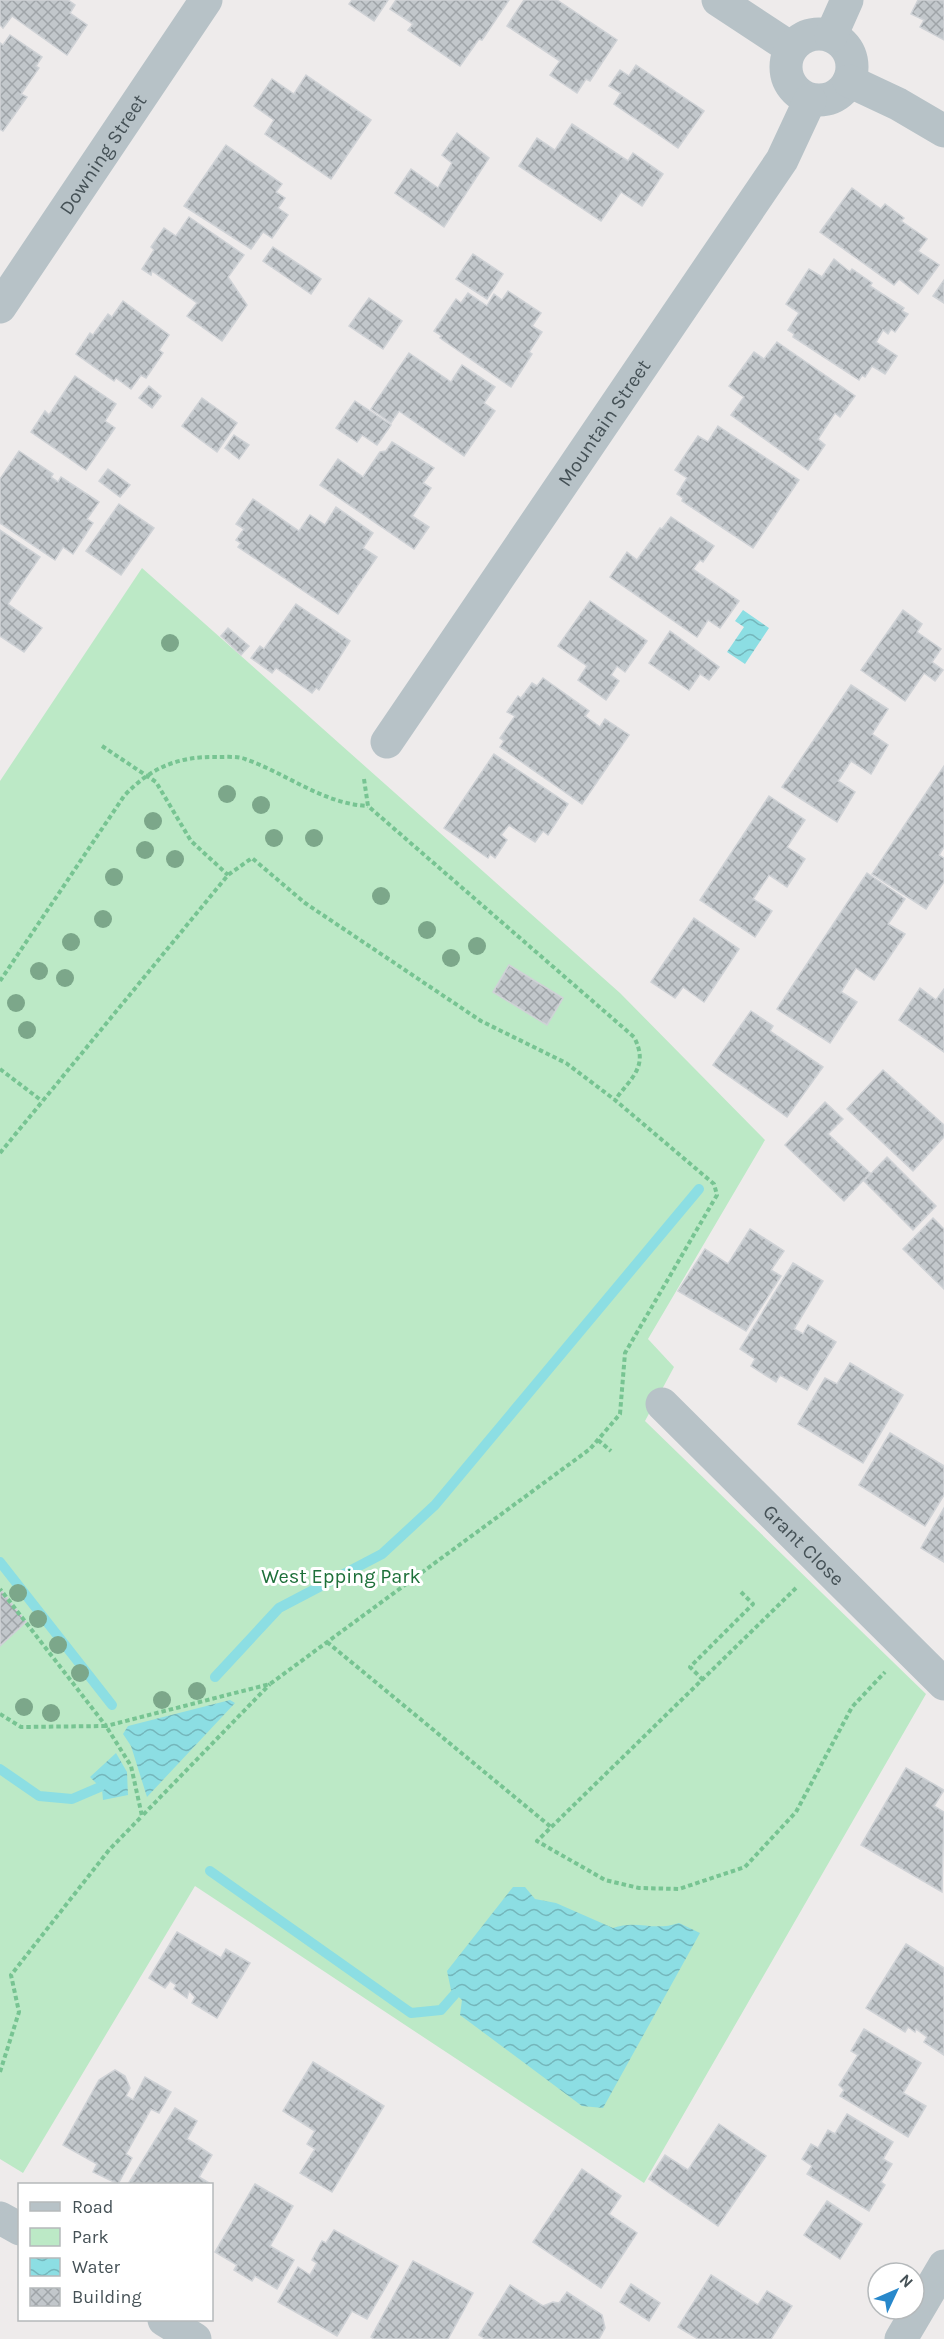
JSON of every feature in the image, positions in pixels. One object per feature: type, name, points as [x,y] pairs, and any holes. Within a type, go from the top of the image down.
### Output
[{"type":"street","name":"Downing Street","points":[[0,307],[206,0]]},
{"type":"street","points":[[718,0],[791,48]]},
{"type":"street","points":[[831,36],[847,0]]},
{"type":"street","points":[[809,35],[831,36],[847,50],[851,61],[849,81],[833,98],[810,100],[801,95],[787,79],[787,58],[791,48],[809,35]]},
{"type":"street","points":[[849,81],[898,104],[944,130]]},
{"type":"street","name":"Mountain Street","points":[[387,742],[782,160],[810,100]]},
{"type":"street","name":"Grant Close","points":[[662,1404],[944,1684]]},
{"type":"street","points":[[0,2218],[18,2228]]},
{"type":"street","points":[[900,2339],[944,2266]]},
{"type":"street","points":[[167,2321],[195,2339]]},
{"type":"path","points":[[102,746],[156,782],[191,841],[228,875]]},
{"type":"path","points":[[0,981],[124,796],[146,775],[167,763],[202,757],[242,757],[325,796],[350,805],[368,806],[634,1037],[642,1052],[640,1065],[615,1100]]},
{"type":"path","points":[[364,779],[368,806]]},
{"type":"path","points":[[0,1153],[228,875],[252,858],[305,903],[471,1015],[566,1063],[615,1100],[714,1184],[717,1195],[625,1353],[620,1414],[590,1449],[270,1684],[109,1850],[11,1976],[20,2012],[0,2072]]},
{"type":"path","points":[[0,1069],[42,1101]]},
{"type":"path","points":[[598,1440],[611,1451]]},
{"type":"path","points":[[796,1588],[537,1841],[605,1880],[639,1888],[679,1889],[745,1867],[795,1812],[852,1707],[883,1675]]},
{"type":"path","points":[[0,1589],[106,1726],[131,1766],[142,1816]]},
{"type":"path","points":[[703,1680],[690,1667],[753,1604],[741,1592]]},
{"type":"path","points":[[327,1642],[550,1827]]},
{"type":"path","points":[[0,1714],[21,1727],[106,1726],[270,1684]]},
{"type":"green space","name":"West Epping Park","points":[[142,568],[620,993],[765,1140],[648,1339],[674,1367],[645,1421],[926,1694],[644,2183],[195,1886],[23,2173],[0,2159],[0,781]]},
{"type":"water","points":[[743,610],[769,628],[745,664],[727,652],[744,627],[735,621]]},
{"type":"water","points":[[230,1700],[235,1703],[147,1797],[131,1746],[123,1734],[128,1726]]},
{"type":"water","points":[[116,1753],[127,1772],[128,1795],[103,1800],[102,1789],[90,1777]]},
{"type":"water","points":[[513,1887],[525,1887],[535,1899],[556,1903],[613,1928],[679,1923],[700,1933],[603,2108],[582,2106],[460,2015],[462,2000],[451,1990],[447,1971]]},
{"type":"building","points":[[0,0],[68,0],[75,5],[70,13],[87,25],[67,55],[12,16],[3,28],[0,25]]},
{"type":"building","points":[[352,0],[388,0],[374,21],[349,4]]},
{"type":"building","points":[[396,0],[509,0],[482,40],[479,39],[460,66],[408,30],[413,24],[390,9]]},
{"type":"building","points":[[524,0],[557,0],[617,40],[590,81],[586,79],[577,93],[550,75],[560,61],[507,26]]},
{"type":"building","points":[[918,0],[944,0],[944,40],[920,27],[924,20],[911,14]]},
{"type":"building","points":[[10,35],[42,57],[36,66],[39,68],[21,94],[27,97],[3,131],[0,129],[0,43],[3,45]]},
{"type":"building","points":[[636,65],[704,111],[678,148],[614,104],[621,93],[609,86],[620,70],[629,76]]},
{"type":"building","points":[[306,75],[371,120],[331,179],[265,134],[274,120],[254,106],[272,79],[294,94]]},
{"type":"building","points":[[572,124],[628,161],[633,153],[663,174],[642,206],[621,192],[601,221],[519,166],[537,138],[555,150]]},
{"type":"building","points":[[457,133],[489,158],[444,227],[395,193],[411,169],[438,188],[452,163],[442,155]]},
{"type":"building","points":[[226,145],[282,184],[276,192],[285,198],[278,208],[288,215],[272,238],[263,232],[251,249],[184,206]]},
{"type":"building","points":[[852,188],[881,209],[885,204],[904,218],[901,221],[927,239],[918,251],[939,265],[918,294],[899,279],[894,285],[820,232]]},
{"type":"building","points":[[189,217],[244,255],[228,277],[247,305],[222,341],[187,316],[197,303],[152,271],[151,275],[142,269],[154,250],[151,247],[164,228],[176,236]]},
{"type":"building","points":[[273,247],[321,279],[311,294],[263,261]]},
{"type":"building","points":[[473,254],[503,274],[487,299],[456,279]]},
{"type":"building","points":[[834,259],[850,272],[852,269],[872,283],[870,286],[904,308],[902,311],[908,314],[895,332],[891,329],[888,334],[883,330],[876,342],[897,356],[885,374],[872,366],[865,377],[862,375],[859,380],[793,337],[794,334],[788,330],[799,313],[786,304],[809,269],[822,277]]},
{"type":"building","points":[[944,280],[944,303],[933,296]]},
{"type":"building","points":[[508,291],[541,313],[532,326],[542,332],[529,352],[532,354],[511,387],[440,338],[442,336],[434,331],[456,299],[461,303],[468,293],[487,306],[494,294],[502,300]]},
{"type":"building","points":[[369,298],[402,321],[383,349],[349,326]]},
{"type":"building","points":[[123,301],[169,335],[159,350],[163,353],[146,378],[141,375],[131,389],[116,378],[114,381],[76,354],[90,333],[93,335],[108,314],[112,317]]},
{"type":"building","points":[[777,342],[855,396],[840,417],[835,413],[818,439],[825,445],[808,470],[731,415],[744,397],[729,386],[754,352],[764,359]]},
{"type":"building","points":[[409,353],[451,382],[462,365],[495,387],[484,403],[495,411],[464,456],[399,411],[391,423],[371,409]]},
{"type":"building","points":[[75,376],[116,404],[105,421],[115,428],[86,470],[31,432],[45,411],[49,415]]},
{"type":"building","points":[[149,386],[161,396],[152,408],[139,398]]},
{"type":"building","points":[[202,398],[237,423],[217,452],[182,426]]},
{"type":"building","points":[[355,401],[391,425],[377,445],[362,435],[357,442],[336,428]]},
{"type":"building","points":[[718,426],[799,480],[753,548],[682,501],[683,498],[677,494],[687,478],[675,470],[698,436],[708,442]]},
{"type":"building","points":[[234,435],[249,445],[239,459],[225,448]]},
{"type":"building","points":[[392,442],[434,468],[423,483],[431,488],[412,516],[429,527],[414,549],[320,485],[338,459],[363,477],[380,452],[386,451]]},
{"type":"building","points":[[19,451],[53,474],[51,477],[58,482],[61,477],[99,502],[87,519],[93,523],[73,554],[63,547],[55,560],[0,523],[0,479]]},
{"type":"building","points":[[108,469],[130,485],[120,497],[99,481]]},
{"type":"building","points":[[253,499],[299,531],[310,515],[325,525],[336,507],[373,533],[363,548],[377,557],[338,614],[238,547],[241,543],[236,540],[244,529],[236,524]]},
{"type":"building","points":[[119,504],[154,528],[121,575],[86,551]]},
{"type":"building","points":[[671,517],[714,546],[703,562],[700,560],[693,569],[739,601],[720,628],[708,620],[697,637],[610,577],[627,552],[637,560],[660,528],[662,529]]},
{"type":"building","points":[[0,530],[40,557],[8,604],[42,628],[24,652],[0,636]]},
{"type":"building","points":[[590,601],[647,641],[625,672],[617,666],[611,675],[619,681],[606,700],[578,680],[587,666],[558,646]]},
{"type":"building","points":[[296,604],[350,641],[319,690],[316,688],[312,693],[276,668],[272,673],[251,658],[260,646],[264,649]]},
{"type":"building","points":[[903,610],[922,624],[917,632],[941,649],[932,662],[943,670],[935,681],[924,673],[905,701],[861,670]]},
{"type":"building","points":[[228,628],[249,646],[241,655],[221,636]]},
{"type":"building","points":[[670,631],[719,667],[709,680],[700,674],[689,690],[649,663]]},
{"type":"building","points":[[543,678],[589,711],[585,716],[600,727],[605,719],[629,735],[582,804],[500,747],[504,741],[500,738],[515,716],[507,712],[518,696],[521,698],[532,683],[537,686]]},
{"type":"building","points":[[851,685],[888,709],[872,734],[888,745],[871,774],[851,761],[838,781],[855,792],[837,822],[782,787]]},
{"type":"building","points":[[494,754],[568,804],[548,835],[543,831],[535,842],[509,825],[501,835],[507,840],[495,858],[490,854],[488,858],[444,828]]},
{"type":"building","points":[[944,766],[944,847],[939,855],[944,858],[944,882],[926,909],[872,874]]},
{"type":"building","points":[[769,796],[805,820],[787,847],[805,859],[787,887],[769,875],[753,899],[772,911],[755,937],[700,900]]},
{"type":"building","points":[[867,873],[905,899],[888,924],[905,934],[874,980],[856,968],[841,992],[857,1002],[830,1043],[777,1009]]},
{"type":"building","points":[[694,918],[739,949],[704,1002],[683,987],[675,998],[651,982]]},
{"type":"building","points":[[509,965],[563,998],[547,1025],[493,992]]},
{"type":"building","points":[[920,988],[936,1000],[944,989],[944,1052],[899,1020]]},
{"type":"building","points":[[751,1011],[773,1026],[770,1031],[823,1067],[787,1117],[713,1065]]},
{"type":"building","points":[[883,1070],[944,1125],[944,1137],[913,1171],[847,1109]]},
{"type":"building","points":[[825,1102],[843,1119],[828,1134],[870,1173],[844,1201],[785,1145]]},
{"type":"building","points":[[887,1157],[936,1206],[913,1230],[864,1181]]},
{"type":"building","points":[[933,1218],[944,1229],[944,1289],[903,1249]]},
{"type":"building","points":[[750,1229],[784,1251],[771,1270],[781,1276],[746,1331],[678,1291],[705,1249],[728,1264]]},
{"type":"building","points":[[793,1263],[823,1281],[794,1329],[803,1334],[808,1325],[836,1342],[807,1390],[780,1375],[776,1382],[751,1366],[755,1359],[740,1349]]},
{"type":"building","points":[[850,1363],[903,1395],[863,1463],[798,1424],[825,1378],[837,1384]]},
{"type":"building","points":[[890,1433],[944,1466],[944,1495],[925,1526],[859,1485]]},
{"type":"building","points":[[944,1508],[944,1562],[921,1548]]},
{"type":"building","points":[[0,1589],[26,1622],[0,1646]]},
{"type":"building","points":[[906,1768],[944,1790],[934,1806],[944,1812],[942,1892],[861,1845]]},
{"type":"building","points":[[177,1932],[221,1958],[226,1949],[250,1963],[217,2018],[192,2003],[195,1997],[189,1991],[187,1998],[174,1989],[176,1985],[170,1981],[165,1988],[149,1978]]},
{"type":"building","points":[[906,1944],[944,1968],[944,2055],[924,2042],[927,2037],[916,2029],[915,2032],[908,2027],[905,2032],[866,2008]]},
{"type":"building","points":[[864,2029],[921,2063],[903,2093],[926,2106],[908,2137],[840,2096],[844,2090],[839,2085],[858,2055],[851,2051]]},
{"type":"building","points":[[313,2062],[384,2106],[332,2192],[300,2173],[315,2149],[307,2144],[315,2131],[283,2111]]},
{"type":"building","points":[[115,2070],[125,2076],[130,2088],[126,2096],[133,2100],[145,2077],[171,2092],[159,2113],[151,2109],[126,2154],[132,2158],[119,2183],[93,2172],[97,2164],[63,2145],[99,2080]]},
{"type":"building","points":[[175,2108],[197,2121],[187,2139],[212,2155],[199,2177],[209,2183],[129,2183]]},
{"type":"building","points":[[847,2114],[893,2142],[883,2159],[892,2164],[881,2182],[885,2185],[869,2211],[807,2174],[812,2166],[802,2159],[811,2144],[818,2148],[828,2130],[835,2134]]},
{"type":"building","points":[[719,2124],[766,2156],[718,2226],[649,2179],[665,2155],[688,2170]]},
{"type":"building","points":[[582,2169],[621,2196],[609,2214],[637,2233],[601,2288],[533,2242]]},
{"type":"building","points":[[255,2184],[293,2206],[270,2246],[294,2260],[277,2289],[255,2276],[252,2281],[234,2270],[237,2265],[215,2252]]},
{"type":"building","points":[[827,2201],[862,2224],[840,2259],[804,2235]]},
{"type":"building","points":[[334,2230],[398,2266],[367,2319],[352,2311],[337,2336],[278,2302],[298,2267],[310,2275],[317,2263],[312,2260],[322,2241],[326,2243]]},
{"type":"building","points":[[413,2261],[473,2293],[448,2339],[374,2339],[371,2337]]},
{"type":"building","points":[[711,2275],[758,2305],[767,2291],[792,2306],[771,2339],[698,2339],[678,2327]]},
{"type":"building","points":[[631,2284],[660,2303],[649,2321],[620,2302]]},
{"type":"building","points":[[510,2285],[543,2306],[553,2302],[559,2303],[567,2292],[602,2315],[605,2328],[599,2339],[485,2339],[479,2335]]},
{"type":"waterway","points":[[215,1677],[279,1608],[382,1554],[435,1505],[699,1189]]},
{"type":"waterway","points":[[0,1562],[112,1705]]},
{"type":"waterway","points":[[0,1769],[39,1796],[72,1799],[100,1787]]},
{"type":"waterway","points":[[210,1871],[411,2013],[441,2010],[455,1994]]}]
